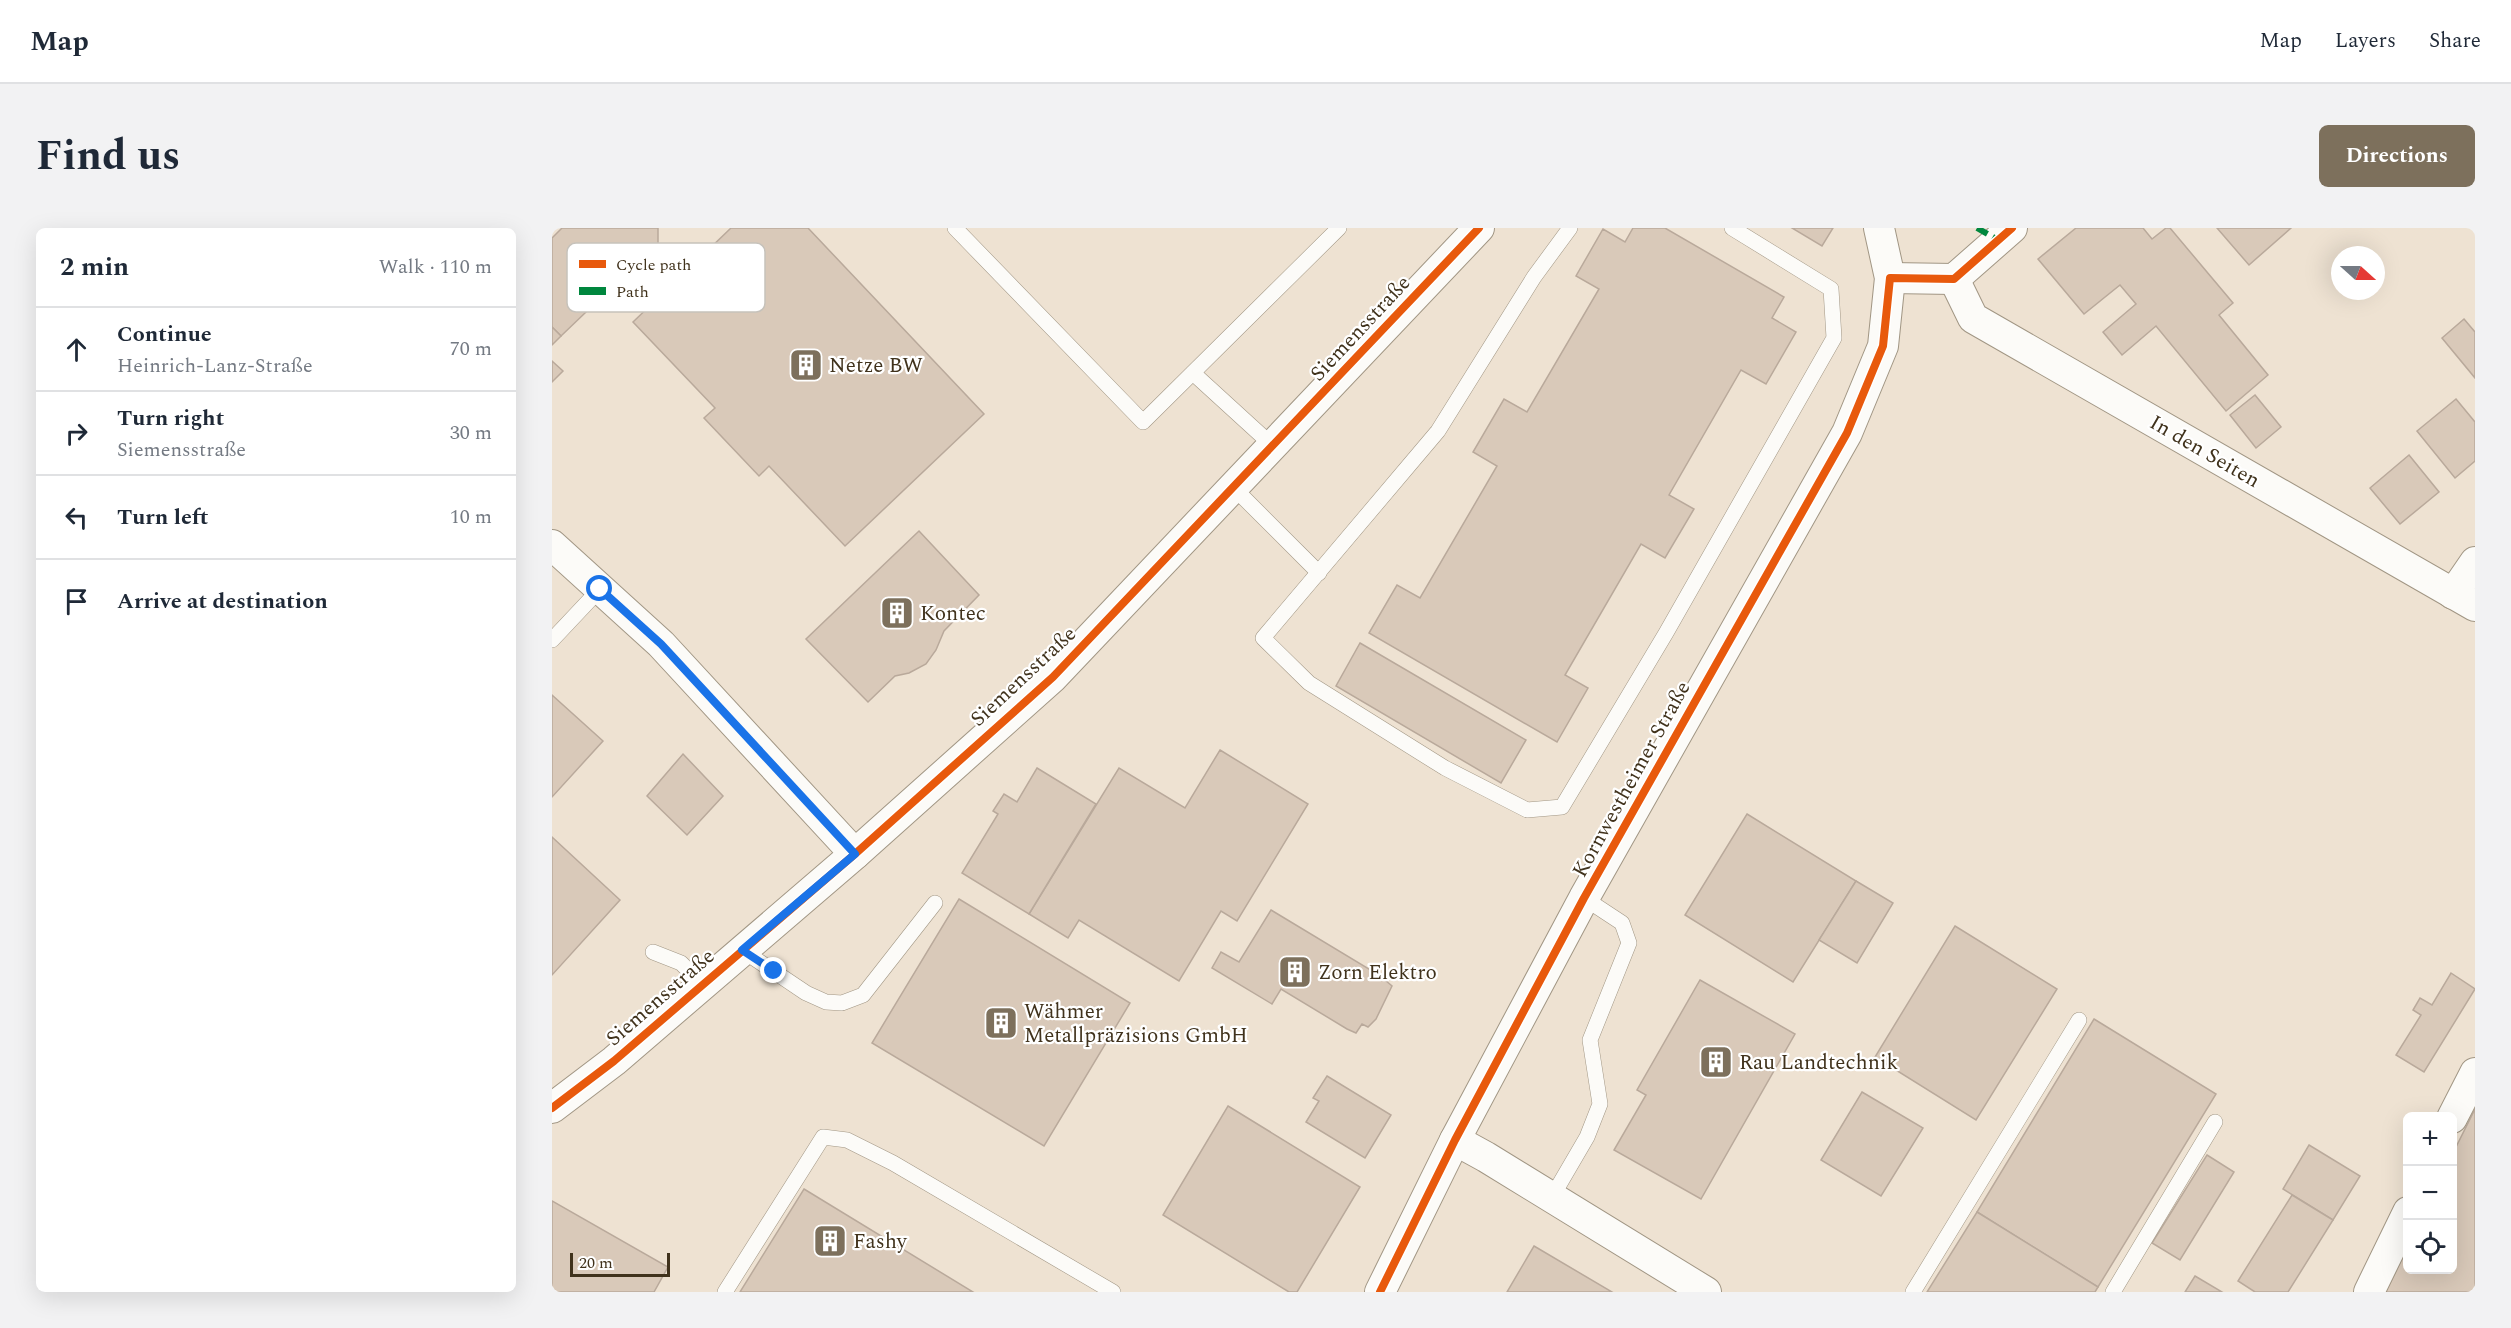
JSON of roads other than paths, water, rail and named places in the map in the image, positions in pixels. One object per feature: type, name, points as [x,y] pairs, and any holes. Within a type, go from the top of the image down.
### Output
[{"type":"street","name":"Siemensstraße","points":[[552,1108],[614,1061],[855,854],[1053,677],[1479,228]]},
{"type":"street","name":"Kornwestheimer Straße","points":[[1380,1292],[1455,1140],[1584,898],[1847,433],[1883,346],[1890,278],[1879,228]]},
{"type":"street","points":[[1890,278],[1954,279],[2012,228]]},
{"type":"street","name":"In den Seiten","points":[[1954,279],[1973,318],[2464,600]]},
{"type":"street","points":[[552,545],[661,644],[855,854]]},
{"type":"street","points":[[2464,600],[2475,562]]},
{"type":"street","points":[[2455,1112],[2475,1073]]},
{"type":"street","points":[[1455,1140],[1486,1156],[1706,1292]]},
{"type":"street","points":[[2369,1292],[2404,1220]]},
{"type":"lane","points":[[954,228],[1143,422],[1339,228]]},
{"type":"lane","points":[[1570,228],[1534,277],[1438,431],[1263,638],[1309,683],[1445,768],[1527,810],[1562,807],[1666,633],[1834,338],[1831,289],[1731,228]]},
{"type":"lane","points":[[1193,372],[1273,446]]},
{"type":"lane","points":[[1233,488],[1318,573]]},
{"type":"lane","points":[[552,640],[600,589]]},
{"type":"lane","points":[[1552,1197],[1587,1137],[1600,1104],[1590,1040],[1629,943],[1622,923],[1584,898]]},
{"type":"lane","points":[[742,950],[806,993],[826,1002],[842,1003],[863,995],[935,903]]},
{"type":"lane","points":[[653,952],[681,963],[702,984]]},
{"type":"lane","points":[[1913,1292],[2079,1020]]},
{"type":"lane","points":[[2113,1292],[2215,1122]]},
{"type":"lane","points":[[725,1292],[823,1137],[848,1140],[893,1163],[1113,1292]]},
{"type":"place","name":"Netze BW","points":[[806,365]]},
{"type":"place","name":"Kontec","points":[[897,613]]},
{"type":"place","name":"Zorn Elektro","points":[[1295,972]]},
{"type":"place","name":"Wähmer Metallpräzisions GmbH","points":[[1001,1023]]},
{"type":"place","name":"Rau Landtechnik","points":[[1716,1062]]},
{"type":"place","name":"Fashy","points":[[830,1241]]}]
